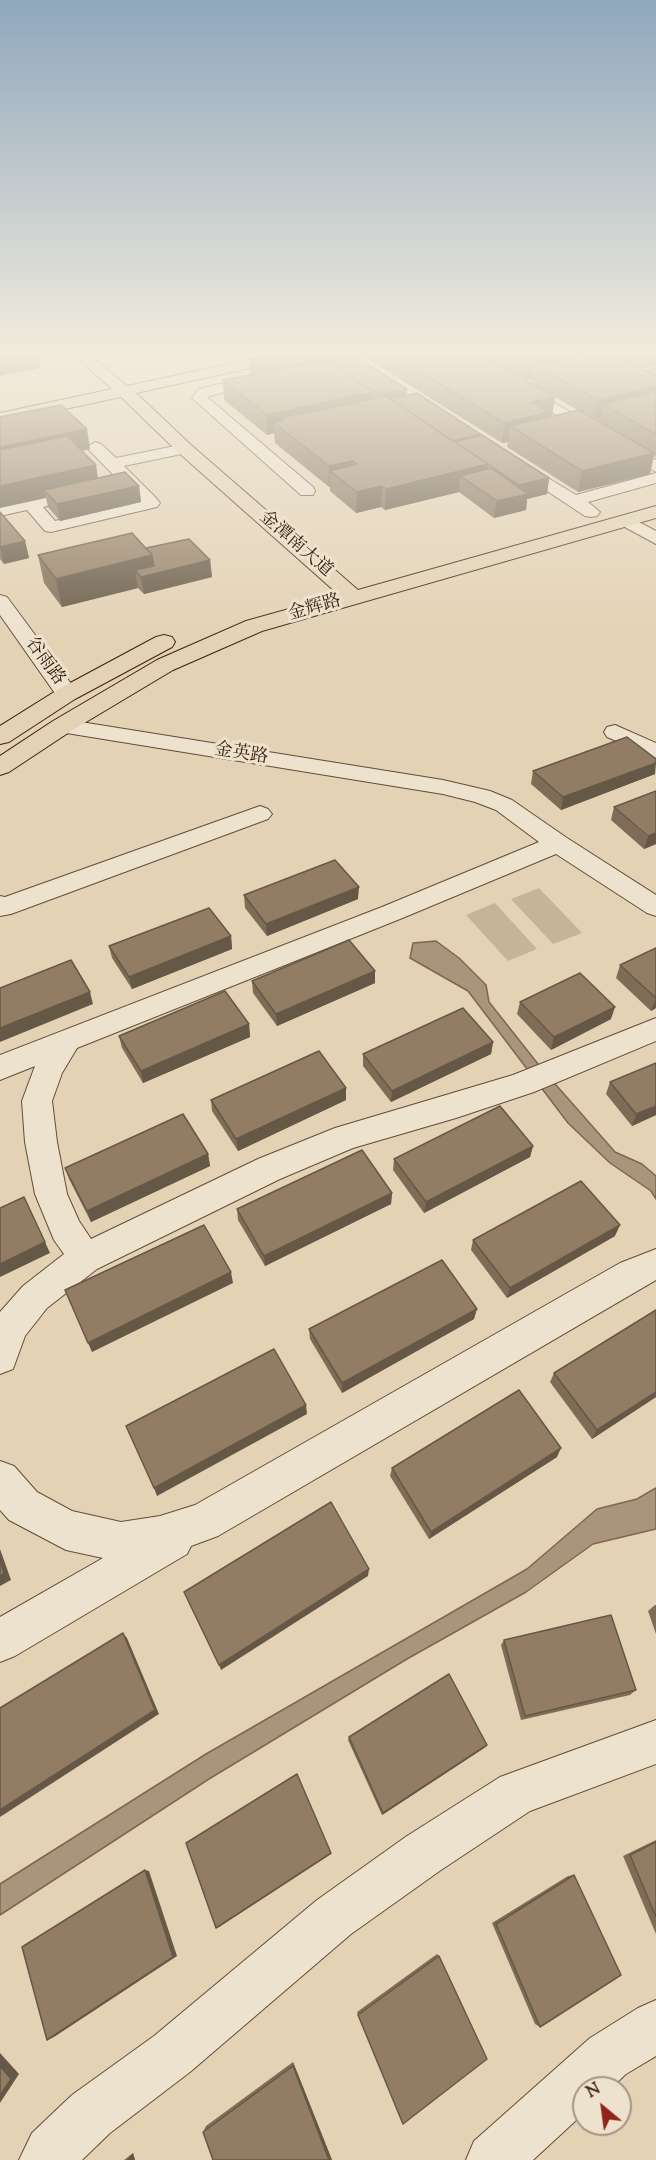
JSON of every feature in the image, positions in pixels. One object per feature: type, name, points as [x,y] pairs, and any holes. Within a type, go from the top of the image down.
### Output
[{"type":"main road","name":"金潭南大道","points":[[209,451],[335,580]]},
{"type":"main road","points":[[435,554],[582,507],[656,494]]},
{"type":"main road","name":"金辉路","points":[[0,767],[62,726],[165,665],[254,626],[362,586],[656,512]]},
{"type":"main road","name":"金辉路","points":[[313,587],[335,580],[362,586]]},
{"type":"main road","points":[[0,737],[67,694],[143,651],[184,633]]},
{"type":"street","points":[[31,504],[51,527],[151,503],[99,451]]},
{"type":"street","points":[[112,464],[159,451]]},
{"type":"street","points":[[260,451],[307,491]]},
{"type":"street","points":[[628,451],[656,467]]},
{"type":"street","points":[[501,454],[582,507],[656,478]]},
{"type":"street","points":[[0,511],[131,482]]},
{"type":"street","points":[[627,520],[656,539]]},
{"type":"street","name":"谷雨路","points":[[0,601],[67,694]]},
{"type":"street","name":"金英路","points":[[62,726],[443,787],[482,796],[504,805],[558,844],[656,907]]},
{"type":"street","points":[[615,732],[656,751]]},
{"type":"street","points":[[0,905],[2,908],[260,814]]},
{"type":"street","points":[[0,1068],[391,913],[558,844]]},
{"type":"street","points":[[3,1338],[35,1297],[85,1258],[269,1169],[346,1137],[456,1106],[576,1065],[656,1029]]},
{"type":"street","points":[[67,1040],[48,1070],[37,1101],[41,1142],[51,1194],[66,1230],[85,1258]]},
{"type":"street","points":[[0,1641],[623,1279],[656,1264]]},
{"type":"street","points":[[0,1480],[23,1506],[66,1530],[121,1542],[160,1536],[204,1522]]},
{"type":"street","points":[[46,2160],[51,2152],[91,2114],[172,2054],[292,1950],[424,1853],[516,1793],[656,1742]]},
{"type":"street","points":[[493,2160],[608,2056],[656,2026]]},
{"type":"shaded area","points":[[539,888],[582,933],[553,944],[511,899]]},
{"type":"shaded area","points":[[495,903],[537,949],[508,961],[466,915]]},
{"type":"shaded area","points":[[436,941],[459,958],[486,985],[489,1002],[542,1069],[615,1152],[642,1164],[656,1176],[656,1199],[651,1191],[610,1163],[568,1123],[468,991],[410,958],[413,943]]},
{"type":"shaded area","points":[[656,1488],[656,1529],[593,1544],[526,1592],[407,1659],[209,1779],[0,1915],[0,1884],[206,1754],[527,1569],[597,1509],[637,1499]]},
{"type":"building","points":[[0,451],[82,451],[96,465],[0,486]]},
{"type":"building","points":[[310,451],[468,451],[488,464],[386,489],[382,486],[357,492],[330,471],[357,464],[352,461],[329,466]]},
{"type":"building","points":[[468,451],[507,451],[549,478],[519,485]]},
{"type":"building","points":[[550,451],[650,451],[654,453],[582,471]]},
{"type":"building","points":[[491,468],[528,494],[497,501],[460,476]]},
{"type":"building","points":[[125,472],[139,486],[57,504],[44,490]]},
{"type":"building","points":[[0,512],[25,541],[0,547]]},
{"type":"building","points":[[132,533],[152,555],[56,579],[38,555]]},
{"type":"building","points":[[189,539],[210,560],[141,577],[135,570],[154,566],[152,555],[146,548]]},
{"type":"building","points":[[627,737],[656,759],[656,763],[563,797],[533,771]]},
{"type":"building","points":[[656,791],[656,833],[648,836],[614,807]]},
{"type":"building","points":[[335,860],[359,887],[266,924],[244,895]]},
{"type":"building","points":[[209,908],[231,936],[129,977],[109,946]]},
{"type":"building","points":[[349,940],[375,971],[276,1014],[252,981]]},
{"type":"building","points":[[656,948],[656,998],[620,965]]},
{"type":"building","points":[[71,960],[90,992],[0,1028],[0,988]]},
{"type":"building","points":[[580,973],[615,1007],[554,1037],[520,1002]]},
{"type":"building","points":[[225,991],[249,1024],[141,1071],[119,1036]]},
{"type":"building","points":[[463,1008],[493,1042],[392,1091],[363,1054]]},
{"type":"building","points":[[319,1051],[346,1088],[236,1139],[211,1100]]},
{"type":"building","points":[[656,1063],[656,1106],[636,1114],[610,1082]]},
{"type":"building","points":[[500,1106],[533,1146],[426,1202],[394,1159]]},
{"type":"building","points":[[183,1114],[208,1154],[87,1211],[65,1168]]},
{"type":"building","points":[[362,1150],[392,1193],[264,1256],[237,1209]]},
{"type":"building","points":[[581,1181],[620,1225],[510,1288],[473,1240]]},
{"type":"building","points":[[24,1197],[45,1242],[0,1264],[0,1208]]},
{"type":"building","points":[[204,1225],[231,1272],[88,1343],[65,1290]]},
{"type":"building","points":[[442,1260],[477,1309],[342,1383],[309,1329]]},
{"type":"building","points":[[656,1310],[656,1392],[597,1430],[554,1373]]},
{"type":"building","points":[[274,1349],[306,1405],[154,1488],[126,1426]]},
{"type":"building","points":[[519,1390],[561,1448],[431,1532],[392,1468]]},
{"type":"building","points":[[331,1502],[369,1569],[219,1665],[184,1592]]},
{"type":"building","points":[[0,1561],[4,1573],[0,1576]]},
{"type":"building","points":[[611,1615],[636,1690],[525,1716],[504,1640]]},
{"type":"building","points":[[123,1633],[155,1710],[0,1810],[0,1708]]},
{"type":"building","points":[[449,1674],[487,1745],[383,1813],[349,1737]]},
{"type":"building","points":[[297,1774],[331,1853],[216,1928],[186,1843]]},
{"type":"building","points":[[656,1842],[656,1917],[630,1855]]},
{"type":"building","points":[[145,1870],[173,1957],[47,2040],[22,1947]]},
{"type":"building","points":[[574,1875],[621,1975],[540,2027],[496,1924]]},
{"type":"building","points":[[439,1956],[487,2059],[403,2124],[358,2015]]},
{"type":"building","points":[[0,2066],[11,2079],[0,2095]]},
{"type":"building","points":[[293,2066],[329,2160],[213,2160],[203,2132]]}]
